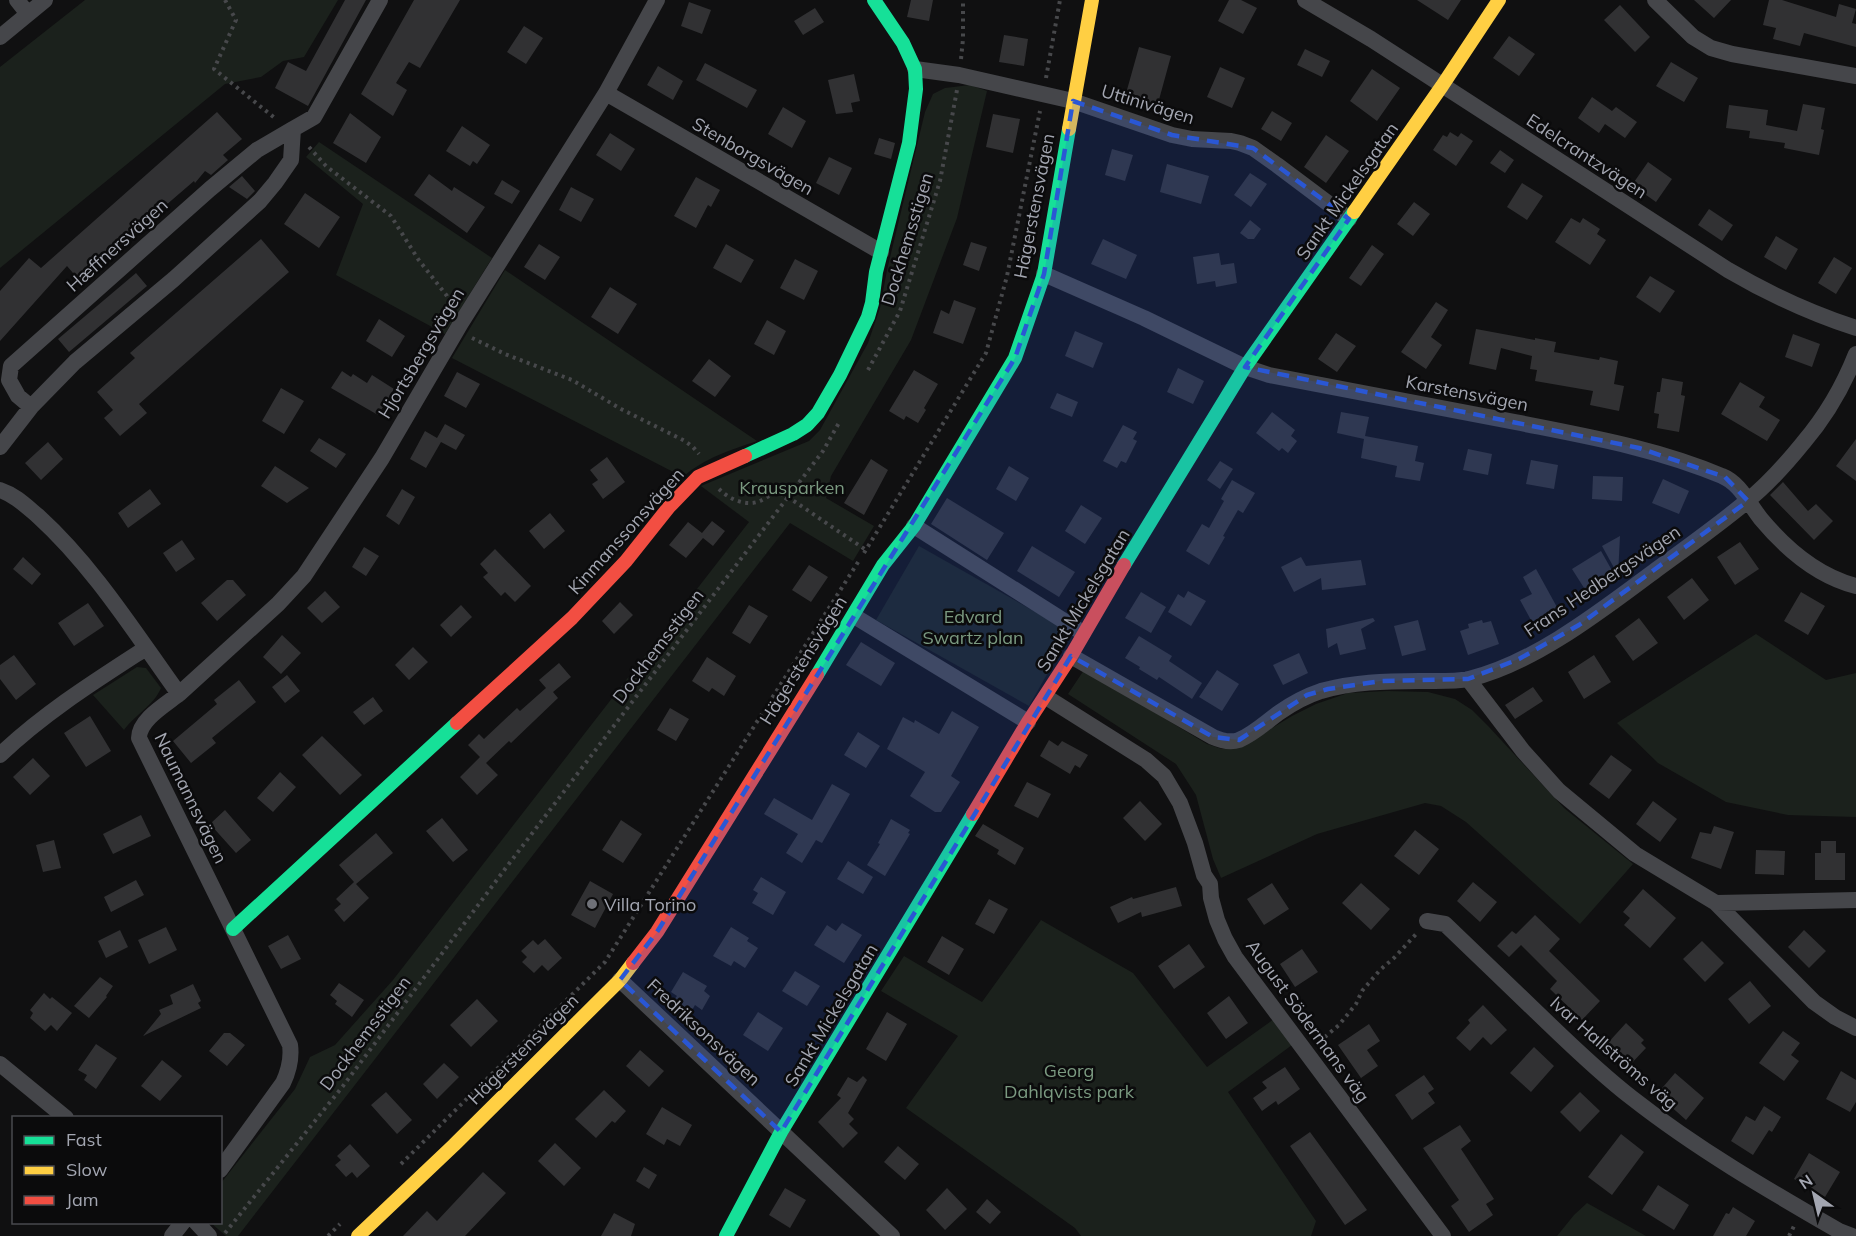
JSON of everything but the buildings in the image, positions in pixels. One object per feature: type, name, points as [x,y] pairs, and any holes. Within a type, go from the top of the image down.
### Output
[{"type":"street","points":[[17,0],[28,14]]},
{"type":"street","points":[[0,37],[45,0]]},
{"type":"street","name":"Hæffnersvägen","points":[[31,407],[18,396],[9,380],[11,366],[257,150],[314,117],[380,0]]},
{"type":"street","name":"Hjortsbergsvägen","points":[[179,694],[278,604],[304,576],[382,458],[459,326],[606,93],[657,0]]},
{"type":"street","name":"Kinmanssonsvägen","points":[[233,929],[572,618],[626,561],[681,493],[698,477],[793,434],[807,425],[818,413],[840,375],[868,317],[876,272],[909,143],[916,89],[915,69],[903,43],[874,0]]},
{"type":"street","name":"Hägerstensvägen","points":[[358,1236],[454,1146],[620,980],[657,932],[883,565],[914,526],[1015,357],[1044,274],[1092,0]]},
{"type":"street","name":"Edelcrantzvägen","points":[[1305,0],[1371,39],[1728,270],[1800,308],[1856,327]]},
{"type":"street","name":"Sankt Mickelsgatan","points":[[726,1236],[781,1132],[1245,367],[1442,86],[1499,0]]},
{"type":"street","points":[[1655,0],[1693,37],[1711,48],[1732,54],[1856,76]]},
{"type":"street","name":"Uttinivägen","points":[[915,69],[959,75],[1073,101],[1192,140],[1231,141],[1252,148],[1349,219]]},
{"type":"street","name":"Stenborgsvägen","points":[[606,93],[881,252]]},
{"type":"street","points":[[0,447],[31,407],[75,362],[174,279],[260,201],[291,160],[293,129]]},
{"type":"street","name":"Karstensvägen","points":[[1044,274],[1144,318],[1245,367],[1269,375],[1640,447],[1677,458],[1725,477],[1738,487],[1779,539],[1795,553],[1812,567],[1835,580],[1856,586]]},
{"type":"street","name":"Frans Hedbergsvägen","points":[[1071,656],[1224,742],[1239,740],[1282,710],[1307,696],[1329,689],[1354,683],[1381,681],[1468,679],[1519,660],[1543,648],[1627,592],[1748,501],[1816,428],[1840,389],[1856,354]]},
{"type":"street","points":[[0,490],[16,498],[56,533],[86,568],[179,694]]},
{"type":"street","points":[[914,526],[1083,633]]},
{"type":"street","points":[[854,615],[1028,722]]},
{"type":"street","points":[[0,755],[65,701],[146,648]]},
{"type":"street","points":[[1468,679],[1523,751],[1559,791],[1635,854],[1716,903],[1814,1002],[1856,1028]]},
{"type":"street","name":"Naumannsvägen","points":[[179,694],[145,723],[139,731],[139,738],[290,1044],[289,1069],[283,1083],[222,1167]]},
{"type":"street","name":"August Södermans väg","points":[[1046,697],[1146,760],[1164,776],[1180,803],[1204,874],[1210,884],[1211,898],[1225,939],[1235,957],[1443,1236]]},
{"type":"street","points":[[1716,903],[1856,900]]},
{"type":"street","name":"Ivar Hallströms väg","points":[[1427,921],[1445,924],[1598,1070],[1630,1097],[1695,1144],[1769,1191],[1839,1232],[1852,1236]]},
{"type":"street","name":"Fredriksonsvägen","points":[[620,980],[892,1236]]},
{"type":"street","points":[[1,1068],[63,1116]]},
{"type":"street","points":[[172,1236],[181,1224]]},
{"type":"street","points":[[198,1224],[209,1236]]},
{"type":"path","points":[[225,0],[236,20],[214,69],[257,105]]},
{"type":"path","name":"Dockhemsstigen","points":[[867,371],[900,311],[940,180],[959,75],[963,39],[963,0]]},
{"type":"path","points":[[395,1170],[605,962],[866,550],[986,353],[1007,276],[1060,0]]},
{"type":"path","points":[[293,129],[326,166],[391,216],[418,259],[447,296],[459,326],[482,344],[572,380],[621,409],[685,441],[697,451]]},
{"type":"path","name":"Dockhemsstigen","points":[[222,1236],[343,1086],[823,451],[845,411]]},
{"type":"path","points":[[708,472],[716,487],[740,502],[759,502],[778,493],[788,497],[866,550]]},
{"type":"path","points":[[1306,1052],[1339,1025],[1356,1004],[1362,991],[1427,921]]},
{"type":"path","points":[[328,1236],[345,1219]]},
{"type":"highlighted area","points":[[1073,101],[1172,135],[1253,148],[1349,219],[1245,367],[1639,448],[1725,477],[1748,501],[1579,625],[1519,659],[1468,679],[1381,681],[1328,689],[1307,695],[1239,740],[1213,737],[1071,656],[781,1132],[620,980],[657,932],[1015,358],[1044,274]]},
{"type":"green space","points":[[85,0],[338,0],[304,57],[283,61],[261,77],[225,84],[0,268],[0,67]]},
{"type":"green space","name":"Krausparken","points":[[970,85],[987,91],[957,218],[911,340],[831,476],[826,498],[874,526],[853,561],[790,523],[238,1236],[226,1236],[212,1224],[222,1224],[222,1182],[295,1089],[310,1057],[335,1045],[393,980],[749,522],[701,486],[809,441],[820,430],[868,343],[880,308],[925,112],[933,94],[945,88]]},
{"type":"green space","points":[[319,142],[492,258],[445,334],[336,275],[363,204],[306,157]]},
{"type":"green space","points":[[505,270],[757,441],[709,460],[683,477],[452,358]]},
{"type":"green space","name":"Edvard Swartz plan","points":[[919,546],[1071,632],[1029,706],[876,620]]},
{"type":"green space","points":[[1756,634],[1826,680],[1856,673],[1856,817],[1788,815],[1726,802],[1658,763],[1617,723]]},
{"type":"green space","points":[[137,667],[146,668],[161,688],[154,700],[124,730],[93,695]]},
{"type":"green space","points":[[1084,670],[1207,744],[1222,749],[1242,746],[1316,704],[1348,693],[1428,692],[1455,699],[1472,710],[1489,727],[1564,808],[1633,864],[1580,924],[1466,822],[1441,806],[1425,803],[1317,834],[1221,878],[1213,859],[1196,795],[1176,764],[1068,694]]},
{"type":"green space","name":"Georg Dahlqvists park","points":[[1041,920],[1133,973],[1207,1067],[1274,1019],[1292,1045],[1228,1092],[1316,1221],[1311,1236],[1081,1236],[1075,1228],[906,1108],[958,1036],[881,991],[904,956],[982,1002]]},
{"type":"green space","points":[[1587,1203],[1646,1236],[1557,1236]]},
{"type":"traffic: fast","points":[[745,456],[793,434],[807,425],[818,413],[840,375],[868,317],[872,303],[876,272],[909,143],[916,89],[915,69],[903,43],[874,0]]},
{"type":"traffic: fast","points":[[817,675],[883,565],[914,526],[1015,358],[1044,274],[1069,129]]},
{"type":"traffic: fast","points":[[1124,565],[1245,367],[1354,212]]},
{"type":"traffic: fast","points":[[233,929],[457,723]]},
{"type":"traffic: fast","points":[[726,1236],[781,1132],[973,814]]},
{"type":"traffic: slow","points":[[1069,129],[1092,0]]},
{"type":"traffic: slow","points":[[1354,212],[1499,0]]},
{"type":"traffic: slow","points":[[358,1236],[454,1145],[620,980],[633,963]]},
{"type":"traffic: jam","points":[[457,723],[572,618],[626,561],[669,507],[698,477],[745,456]]},
{"type":"traffic: jam","points":[[973,814],[1071,656],[1124,565]]},
{"type":"traffic: jam","points":[[633,963],[657,932],[817,675]]},
{"type":"place","name":"Villa Torino","points":[[592,904]]}]
